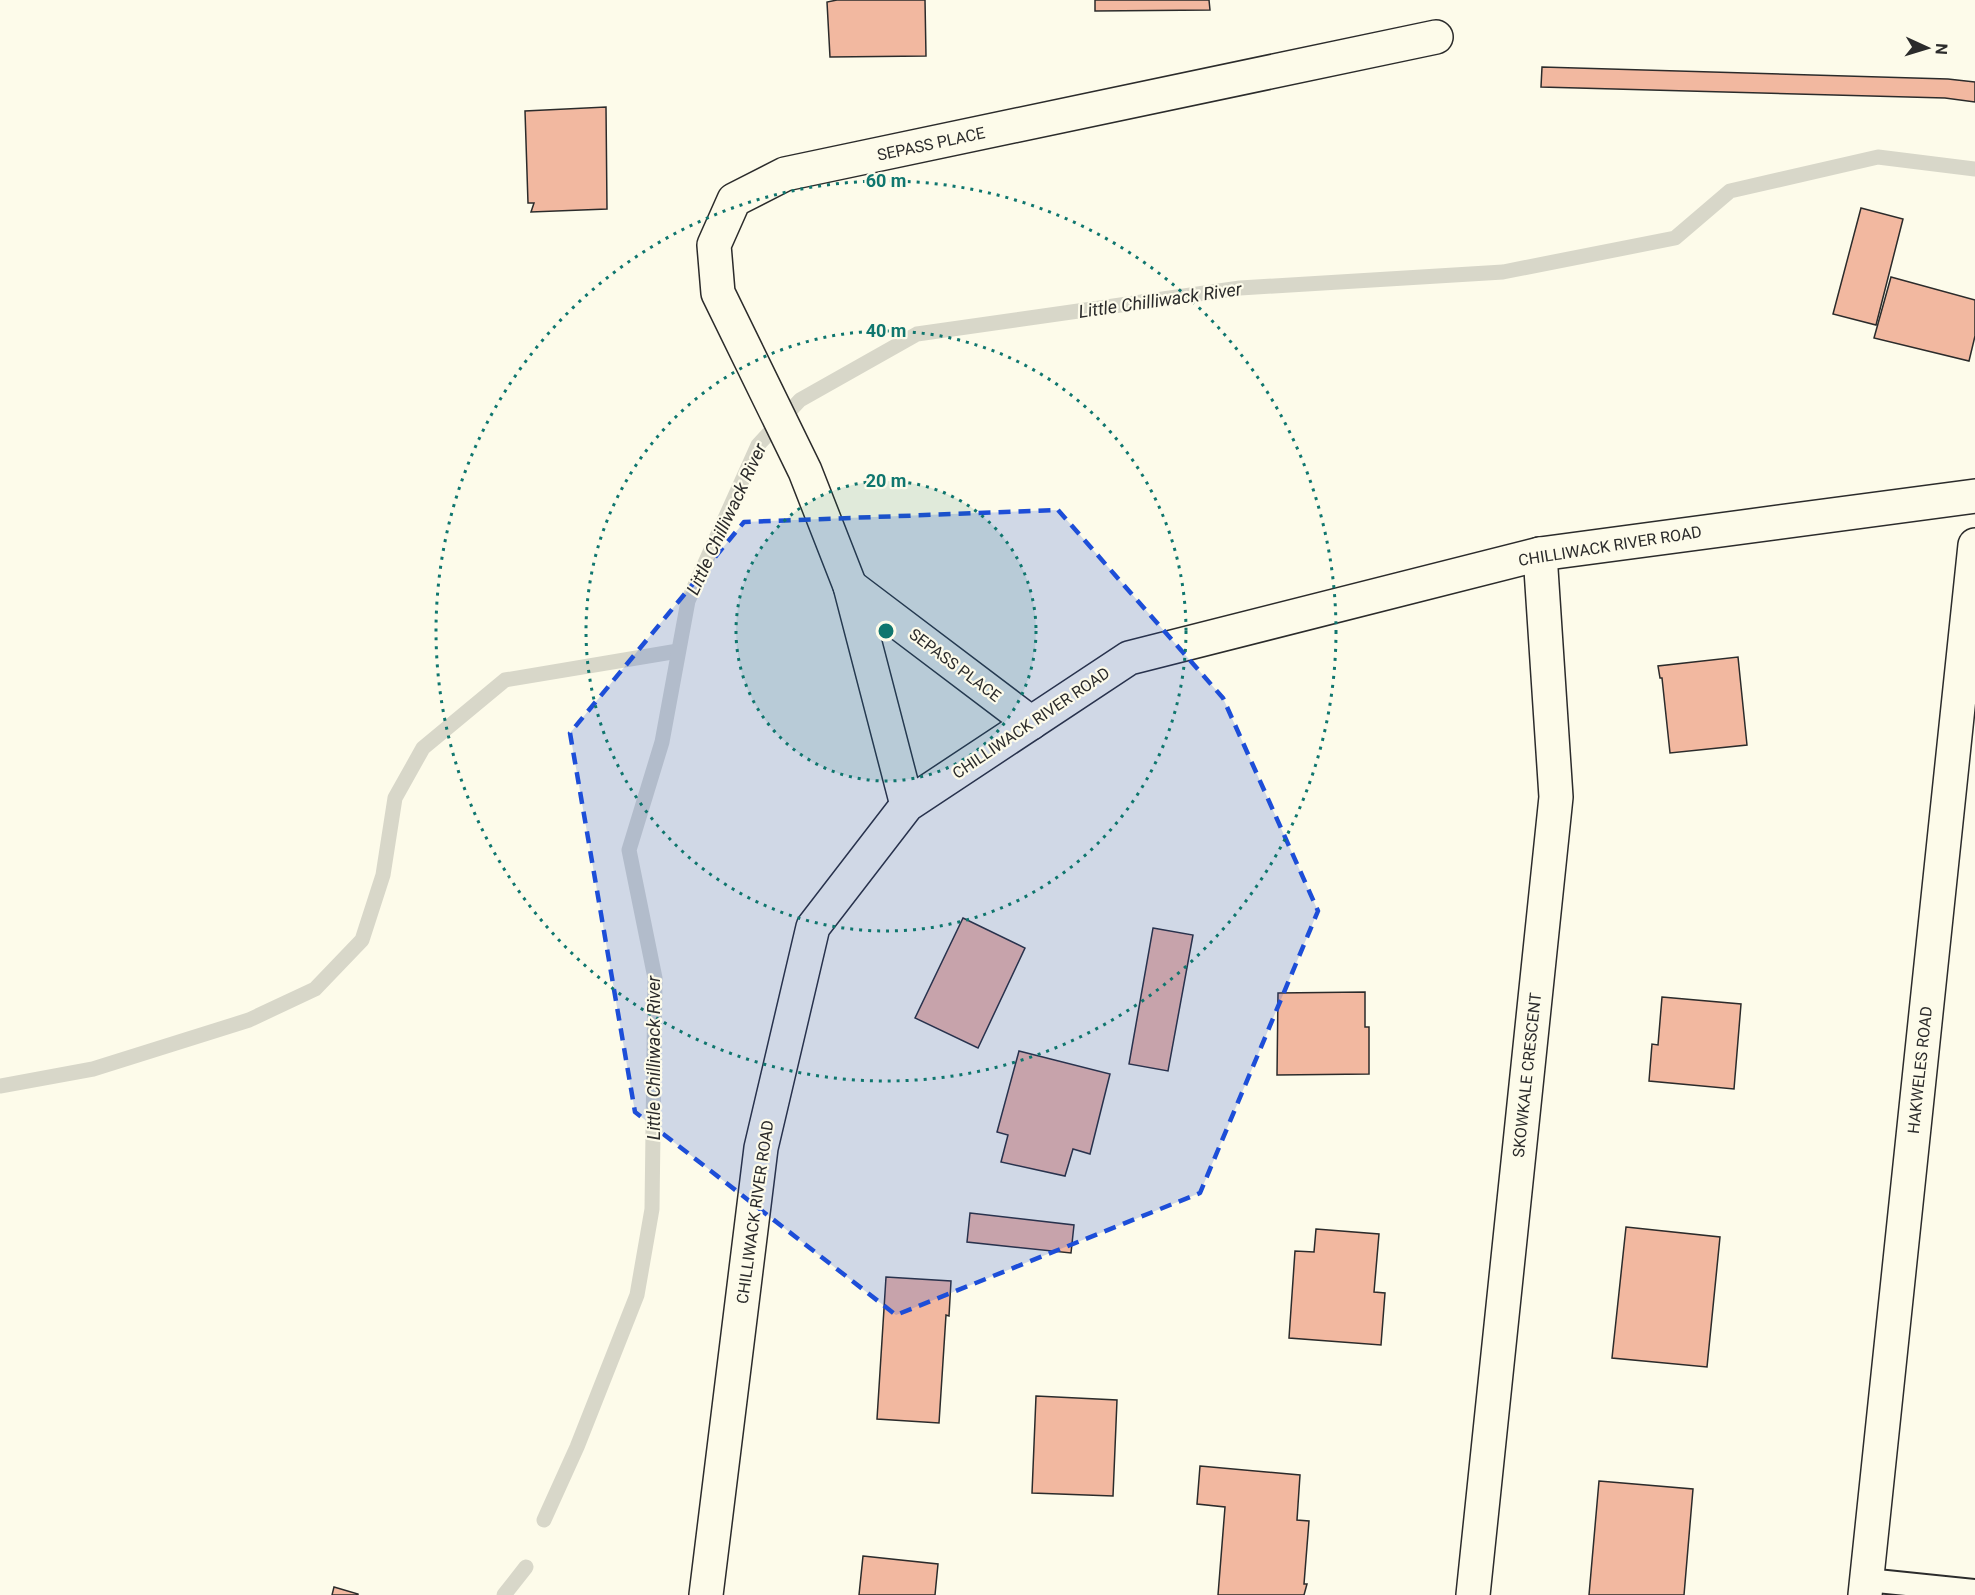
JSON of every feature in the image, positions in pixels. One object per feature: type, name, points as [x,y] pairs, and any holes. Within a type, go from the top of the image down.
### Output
[{"type":"street","name":"SEPASS PLACE","points":[[908,805],[850,585],[806,471],[718,293],[714,245],[734,200],[785,174],[1436,37]]},
{"type":"street","name":"CHILLIWACK RIVER ROAD","points":[[706,1595],[761,1148],[813,927],[908,805],[1129,658],[1540,554],[1975,496]]},
{"type":"street","name":"HAKWELES ROAD","points":[[1866,1588],[1975,545]]},
{"type":"street","name":"SKOWKALE CRESCENT","points":[[1473,1595],[1556,797],[1540,554]]},
{"type":"street","name":"SEPASS PLACE","points":[[850,585],[1031,723]]},
{"type":"lane","points":[[1866,1588],[1975,1591]]},
{"type":"highlighted area","points":[[1058,510],[1223,698],[1318,911],[1200,1193],[896,1315],[635,1112],[570,733],[744,522]]},
{"type":"building","points":[[925,0],[926,56],[830,57],[827,2]]},
{"type":"building","points":[[1095,0],[1209,0],[1210,10],[1095,11]]},
{"type":"building","points":[[1542,67],[1948,79],[1975,82],[1975,102],[1945,98],[1541,87]]},
{"type":"building","points":[[606,107],[607,209],[531,212],[534,203],[528,203],[525,111]]},
{"type":"building","points":[[1861,208],[1903,219],[1876,325],[1833,314]]},
{"type":"building","points":[[1891,277],[1975,300],[1975,336],[1969,361],[1874,338]]},
{"type":"building","points":[[1738,657],[1747,745],[1670,753],[1662,678],[1660,678],[1658,666]]},
{"type":"building","points":[[963,918],[1025,948],[978,1048],[915,1018]]},
{"type":"building","points":[[1153,928],[1193,935],[1168,1071],[1129,1064]]},
{"type":"building","points":[[1365,992],[1365,1027],[1369,1027],[1369,1074],[1277,1075],[1278,993]]},
{"type":"building","points":[[1662,997],[1741,1004],[1734,1089],[1649,1081],[1652,1044],[1658,1045]]},
{"type":"building","points":[[1019,1051],[1110,1074],[1090,1154],[1073,1149],[1065,1176],[1001,1162],[1008,1135],[997,1132]]},
{"type":"building","points":[[970,1213],[1074,1225],[1071,1253],[967,1242]]},
{"type":"building","points":[[1626,1227],[1720,1237],[1707,1367],[1612,1358]]},
{"type":"building","points":[[1316,1229],[1379,1234],[1374,1292],[1385,1293],[1381,1345],[1289,1338],[1295,1251],[1314,1252]]},
{"type":"building","points":[[886,1277],[951,1281],[949,1316],[946,1315],[939,1423],[877,1419]]},
{"type":"building","points":[[1036,1396],[1117,1400],[1113,1496],[1032,1493]]},
{"type":"building","points":[[1200,1466],[1300,1475],[1297,1520],[1309,1521],[1304,1584],[1307,1584],[1304,1595],[1218,1595],[1225,1507],[1197,1504]]},
{"type":"building","points":[[1599,1481],[1693,1489],[1684,1595],[1589,1595]]},
{"type":"building","points":[[863,1556],[938,1564],[935,1595],[859,1595]]},
{"type":"building","points":[[334,1587],[358,1594],[358,1595],[332,1595]]},
{"type":"waterway","name":"Little Chilliwack River","points":[[544,1520],[577,1447],[637,1295],[652,1209],[655,978],[629,850],[662,742],[688,601],[758,445],[800,400],[917,334],[1240,288],[1503,272],[1675,238],[1730,191],[1878,157],[1975,169]]},
{"type":"waterway","points":[[0,1086],[93,1069],[249,1020],[315,989],[362,940],[383,875],[395,798],[423,748],[505,680],[678,651]]},
{"type":"waterway","name":"Little Chilliwack River","points":[[504,1595],[526,1567]]}]
